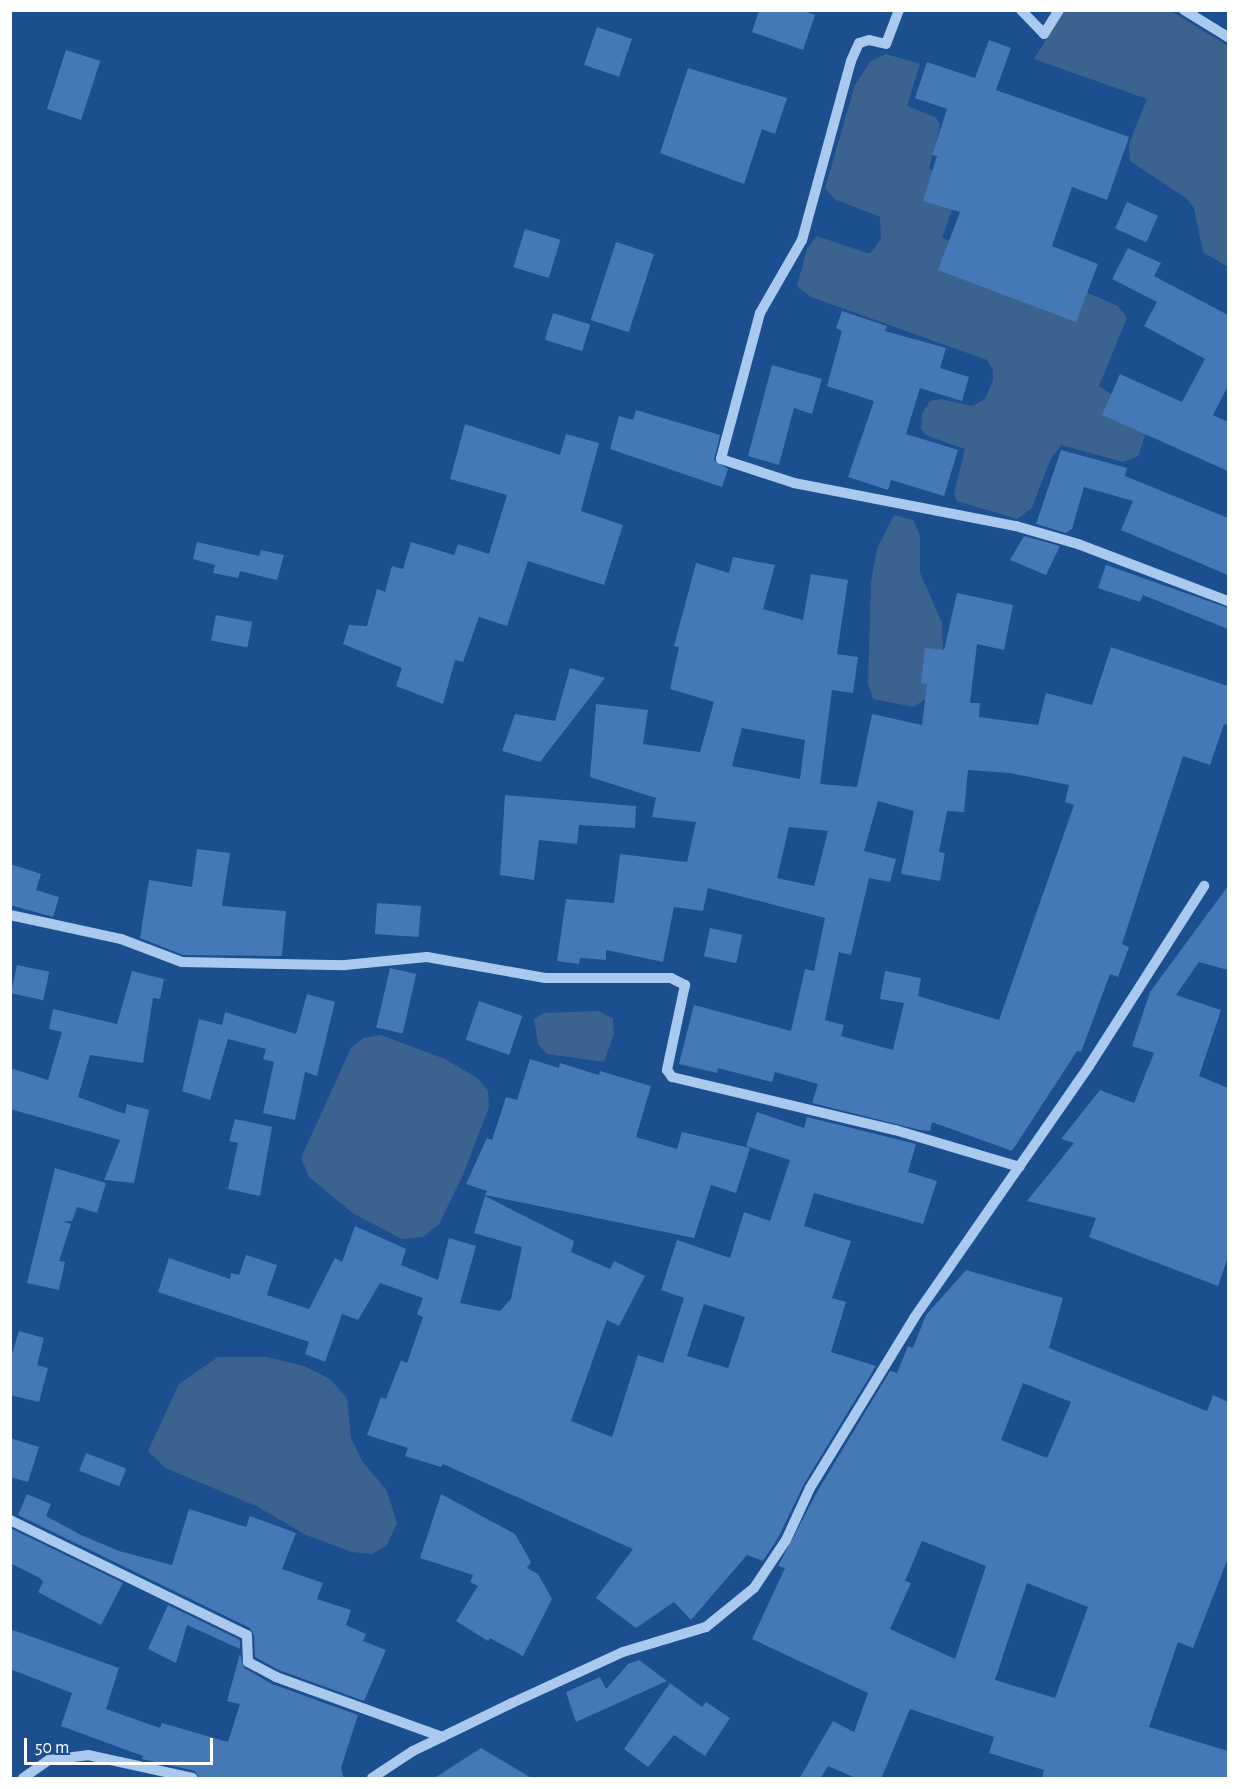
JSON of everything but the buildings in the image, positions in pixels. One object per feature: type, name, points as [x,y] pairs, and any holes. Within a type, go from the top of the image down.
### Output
[{"type":"street","points":[[899,10],[886,44],[870,40],[859,43],[851,61],[802,240],[760,313],[721,459],[794,483],[1016,526],[1078,544],[1228,601]]},
{"type":"street","points":[[1022,10],[1044,34],[1059,10]]},
{"type":"street","points":[[1184,10],[1228,37]]},
{"type":"street","points":[[372,1779],[412,1751],[623,1652],[706,1627],[754,1588],[786,1540],[810,1488],[914,1318],[1020,1167],[1204,886]]},
{"type":"street","points":[[10,915],[121,939],[182,962],[345,965],[427,957],[545,978],[671,978],[685,985],[667,1070],[672,1077],[895,1130],[1020,1167]]},
{"type":"street","points":[[10,1520],[247,1635],[248,1662],[398,1723],[443,1737]]},
{"type":"street","points":[[23,1779],[49,1760],[88,1755],[193,1779]]},
{"type":"water","points":[[1064,11],[1171,11],[1228,46],[1228,267],[1203,252],[1194,208],[1186,198],[1130,161],[1129,144],[1147,99],[1034,59]]},
{"type":"water","points":[[886,54],[920,64],[907,106],[935,117],[940,124],[929,169],[963,180],[942,238],[1065,283],[1118,306],[1127,318],[1099,386],[1114,396],[1146,433],[1138,456],[1123,462],[1061,445],[1050,460],[1032,508],[1017,519],[957,501],[954,494],[965,449],[925,435],[921,428],[922,414],[930,401],[941,399],[972,406],[985,399],[993,381],[993,370],[987,360],[811,297],[797,286],[807,249],[817,236],[870,254],[881,239],[880,217],[834,199],[825,188],[855,85],[870,62]]},
{"type":"water","points":[[894,515],[913,520],[920,536],[920,573],[942,623],[943,652],[932,694],[914,707],[873,699],[868,683],[871,582],[877,549]]},
{"type":"water","points":[[599,1011],[613,1019],[614,1034],[604,1062],[547,1054],[538,1044],[534,1019],[544,1013]]},
{"type":"water","points":[[381,1035],[445,1059],[477,1078],[488,1090],[489,1107],[463,1175],[439,1224],[423,1237],[402,1239],[354,1214],[309,1177],[301,1158],[351,1048],[363,1038]]},
{"type":"water","points":[[218,1357],[267,1357],[304,1366],[330,1379],[347,1398],[351,1438],[362,1461],[387,1491],[397,1523],[387,1545],[372,1554],[352,1552],[306,1535],[256,1506],[165,1468],[148,1451],[179,1384]]}]
